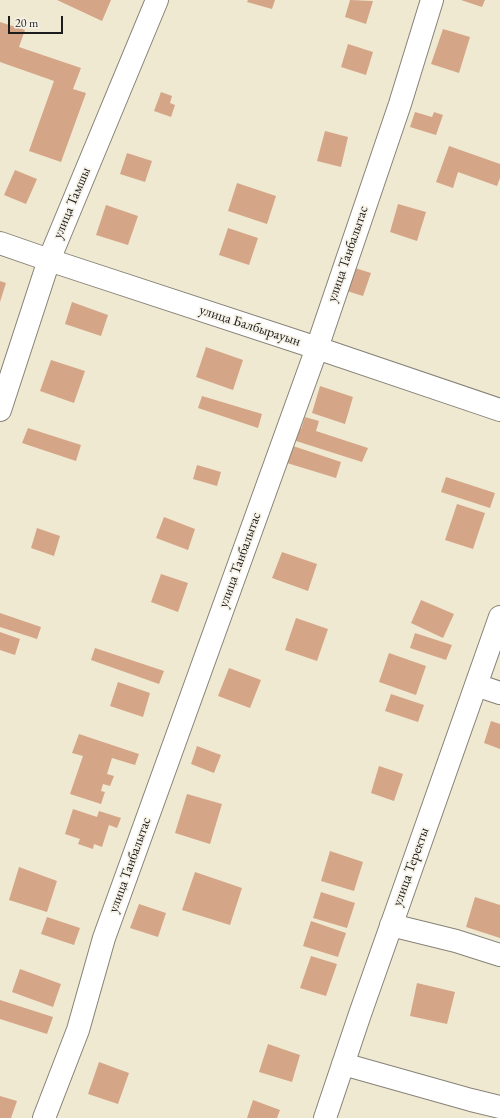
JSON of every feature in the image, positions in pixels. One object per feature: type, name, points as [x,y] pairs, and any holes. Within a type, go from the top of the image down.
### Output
[{"type":"street","name":"улица Тамшы","points":[[0,410],[49,260],[157,0]]},
{"type":"street","name":"улица Танбалытас","points":[[44,1118],[78,1030],[104,938],[317,348],[400,104],[432,0]]},
{"type":"street","name":"улица Балбырауын","points":[[0,242],[49,260],[500,410]]},
{"type":"street","name":"улица Теректы","points":[[325,1118],[391,925],[500,617]]},
{"type":"street","points":[[476,685],[500,693]]},
{"type":"street","points":[[391,925],[456,941],[500,954]]},
{"type":"street","points":[[343,1064],[500,1107]]},
{"type":"building","points":[[57,0],[111,0],[102,21]]},
{"type":"building","points":[[248,0],[275,0],[272,9],[247,2]]},
{"type":"building","points":[[350,0],[373,1],[366,24],[345,17]]},
{"type":"building","points":[[461,0],[485,0],[482,7]]},
{"type":"building","points":[[0,22],[25,30],[19,47],[81,68],[73,89],[86,93],[61,162],[29,151],[54,81],[0,62]]},
{"type":"building","points":[[443,29],[470,37],[459,73],[431,64]]},
{"type":"building","points":[[348,44],[373,52],[366,75],[341,67]]},
{"type":"building","points":[[161,92],[172,96],[170,103],[175,105],[171,117],[154,111]]},
{"type":"building","points":[[415,112],[432,117],[434,112],[443,115],[436,135],[410,127]]},
{"type":"building","points":[[325,131],[348,137],[341,167],[317,161]]},
{"type":"building","points":[[449,146],[500,164],[500,178],[497,186],[458,172],[453,188],[436,182]]},
{"type":"building","points":[[127,153],[152,161],[145,182],[120,174]]},
{"type":"building","points":[[15,170],[37,179],[26,204],[4,195]]},
{"type":"building","points":[[237,183],[276,196],[267,224],[228,211]]},
{"type":"building","points":[[398,204],[426,212],[417,241],[390,232]]},
{"type":"building","points":[[106,205],[138,216],[128,245],[96,235]]},
{"type":"building","points":[[228,228],[258,238],[249,265],[219,255]]},
{"type":"building","points":[[355,268],[371,273],[363,296],[347,291]]},
{"type":"building","points":[[0,281],[6,283],[0,302]]},
{"type":"building","points":[[72,302],[108,315],[101,336],[65,324]]},
{"type":"building","points":[[206,347],[243,360],[233,390],[196,377]]},
{"type":"building","points":[[51,360],[85,371],[74,403],[40,391]]},
{"type":"building","points":[[320,386],[353,397],[345,424],[312,413]]},
{"type":"building","points":[[202,396],[262,414],[258,428],[198,408]]},
{"type":"building","points":[[305,417],[319,421],[316,431],[368,448],[362,462],[293,440],[298,428],[301,429]]},
{"type":"building","points":[[28,428],[81,445],[76,461],[22,443]]},
{"type":"building","points":[[293,446],[341,462],[336,478],[287,463]]},
{"type":"building","points":[[197,465],[221,472],[217,486],[193,479]]},
{"type":"building","points":[[446,477],[495,493],[490,508],[441,492]]},
{"type":"building","points":[[457,504],[485,513],[473,549],[445,540]]},
{"type":"building","points":[[164,517],[195,529],[188,550],[156,538]]},
{"type":"building","points":[[37,528],[60,536],[54,556],[31,548]]},
{"type":"building","points":[[282,552],[317,564],[308,591],[272,578]]},
{"type":"building","points":[[161,574],[188,583],[178,612],[151,602]]},
{"type":"building","points":[[421,600],[454,614],[443,638],[411,623]]},
{"type":"building","points":[[0,613],[41,627],[37,639],[0,627]]},
{"type":"building","points":[[296,618],[328,629],[317,661],[285,650]]},
{"type":"building","points":[[0,632],[20,639],[15,655],[0,650]]},
{"type":"building","points":[[415,633],[452,645],[446,660],[410,648]]},
{"type":"building","points":[[95,648],[164,671],[159,684],[91,660]]},
{"type":"building","points":[[389,653],[426,666],[416,695],[379,682]]},
{"type":"building","points":[[229,668],[261,680],[250,708],[218,696]]},
{"type":"building","points":[[118,682],[150,693],[143,717],[110,706]]},
{"type":"building","points":[[391,694],[424,705],[418,722],[385,711]]},
{"type":"building","points":[[491,721],[500,724],[500,749],[484,743]]},
{"type":"building","points":[[79,734],[139,754],[135,765],[112,758],[107,774],[114,776],[110,786],[103,784],[101,791],[105,792],[101,804],[70,794],[83,756],[72,753]]},
{"type":"building","points":[[197,746],[221,755],[214,773],[191,764]]},
{"type":"building","points":[[379,766],[403,774],[394,801],[371,793]]},
{"type":"building","points":[[187,794],[222,804],[210,844],[175,833]]},
{"type":"building","points":[[73,809],[97,817],[99,811],[121,818],[117,828],[109,825],[102,847],[94,844],[93,849],[78,844],[80,839],[65,834]]},
{"type":"building","points":[[330,851],[363,862],[354,891],[321,881]]},
{"type":"building","points":[[19,867],[57,881],[47,912],[9,900]]},
{"type":"building","points":[[195,872],[242,888],[230,925],[182,910]]},
{"type":"building","points":[[321,892],[355,903],[347,928],[313,918]]},
{"type":"building","points":[[475,897],[500,905],[500,938],[466,927]]},
{"type":"building","points":[[139,904],[166,913],[158,937],[130,928]]},
{"type":"building","points":[[47,917],[80,928],[74,945],[41,934]]},
{"type":"building","points":[[311,921],[346,933],[338,957],[303,946]]},
{"type":"building","points":[[311,956],[337,964],[326,996],[300,988]]},
{"type":"building","points":[[20,969],[61,984],[53,1007],[12,992]]},
{"type":"building","points":[[417,983],[455,992],[447,1024],[410,1016]]},
{"type":"building","points":[[0,1000],[53,1017],[47,1034],[0,1019]]},
{"type":"building","points":[[268,1044],[300,1055],[292,1082],[259,1072]]},
{"type":"building","points":[[99,1062],[129,1073],[118,1104],[88,1094]]},
{"type":"building","points":[[0,1096],[17,1101],[11,1118],[0,1118]]},
{"type":"building","points":[[253,1100],[280,1110],[277,1118],[247,1118]]}]
